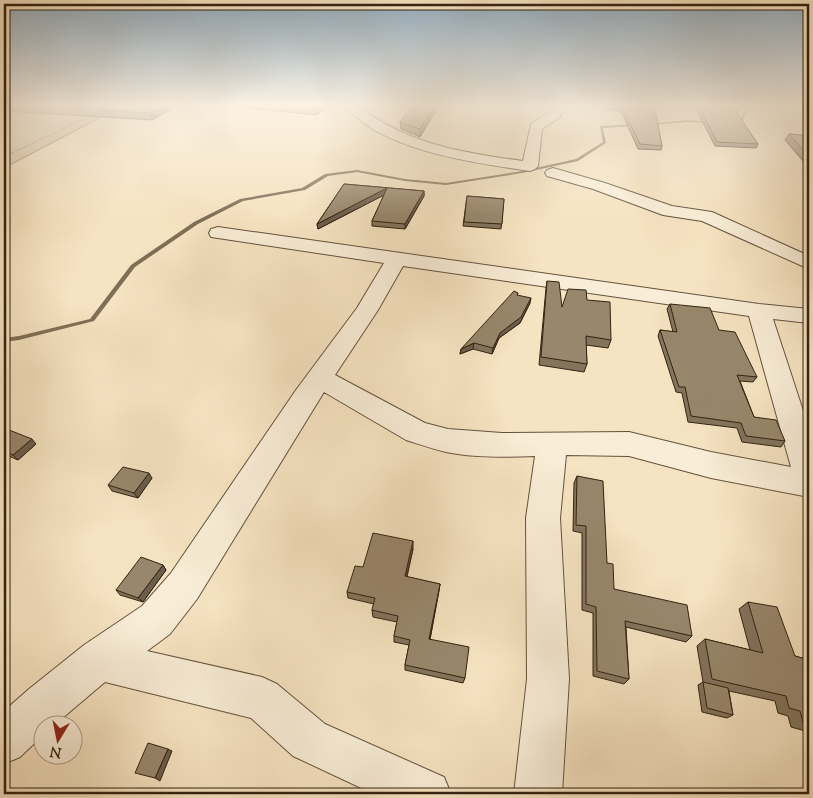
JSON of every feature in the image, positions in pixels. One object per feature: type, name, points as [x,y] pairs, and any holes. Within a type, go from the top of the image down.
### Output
[{"type":"street","points":[[415,142],[436,150],[477,159],[530,166],[534,142]]},
{"type":"street","points":[[553,173],[599,186],[669,211],[706,216],[809,263]]},
{"type":"street","points":[[218,233],[759,311],[809,316]]},
{"type":"street","points":[[4,741],[44,704],[99,660],[156,620],[184,586],[319,378],[367,310],[397,259]]},
{"type":"street","points":[[759,311],[809,476]]},
{"type":"street","points":[[319,378],[367,403],[416,432],[448,441],[502,446],[628,444],[711,465],[809,484]]},
{"type":"street","points":[[538,794],[548,679],[543,518],[552,444]]},
{"type":"street","points":[[99,660],[262,699],[309,740],[427,794]]},
{"type":"path","points":[[4,157],[35,142]]},
{"type":"shaded area","points":[[4,142],[53,142],[4,168]]},
{"type":"building","points":[[639,142],[661,142],[662,146],[640,144]]},
{"type":"building","points":[[722,142],[757,142],[758,144]]},
{"type":"building","points":[[796,142],[809,142],[809,157]]},
{"type":"building","points":[[344,184],[424,191],[405,224],[372,221],[387,188],[317,224]]},
{"type":"building","points":[[467,196],[504,199],[502,224],[464,222]]},
{"type":"building","points":[[547,281],[559,282],[562,307],[568,289],[586,290],[587,300],[610,302],[611,340],[586,336],[587,364],[541,357]]},
{"type":"building","points":[[514,291],[518,293],[517,295],[531,298],[521,317],[500,333],[493,348],[474,343],[461,349]]},
{"type":"building","points":[[670,304],[710,308],[719,330],[735,332],[757,377],[737,375],[754,417],[776,420],[785,441],[746,436],[741,423],[691,416],[685,387],[679,387],[660,330],[677,332]]},
{"type":"building","points":[[4,428],[32,439],[13,455],[4,451]]},
{"type":"building","points":[[123,467],[149,473],[134,493],[108,485]]},
{"type":"building","points":[[577,476],[603,481],[607,563],[613,564],[614,589],[687,605],[692,636],[625,621],[629,679],[597,671],[596,607],[586,604],[586,526],[576,525]]},
{"type":"building","points":[[373,533],[413,541],[405,576],[440,584],[429,639],[469,647],[465,678],[405,665],[410,640],[394,636],[398,616],[372,610],[375,598],[347,592],[355,566],[363,567]]},
{"type":"building","points":[[141,557],[163,565],[138,598],[116,590]]},
{"type":"building","points":[[748,602],[777,607],[795,656],[809,660],[809,724],[803,722],[800,711],[789,708],[786,696],[712,679],[705,639],[763,653]]},
{"type":"building","points":[[703,682],[728,688],[733,715],[707,708]]},
{"type":"building","points":[[148,743],[168,749],[155,778],[135,773]]},
{"type":"waterway","points":[[4,340],[92,320],[133,266],[196,223],[242,200],[303,189],[327,175],[357,171],[405,180],[446,184],[522,172],[577,160],[605,142]]}]
